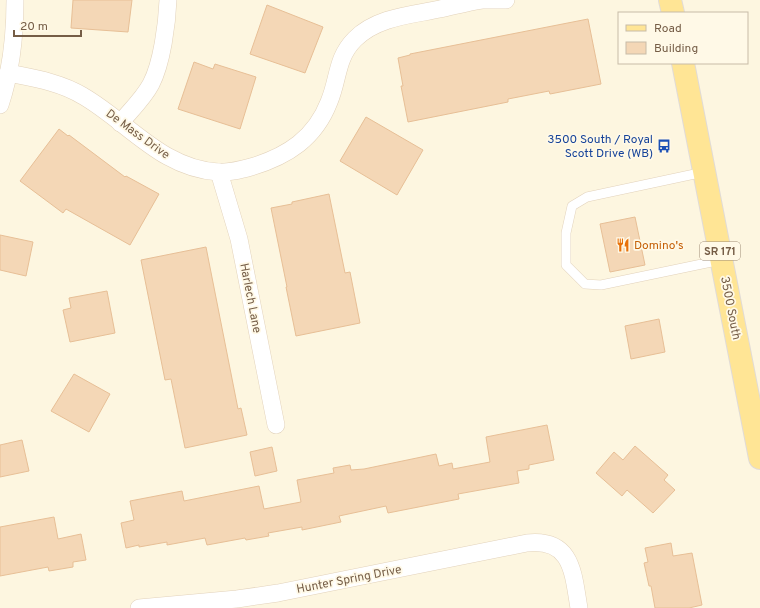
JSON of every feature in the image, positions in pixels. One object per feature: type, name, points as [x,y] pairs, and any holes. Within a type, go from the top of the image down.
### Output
[{"type":"main road","points":[[670,0],[673,12]]},
{"type":"main road","name":"3500 South","points":[[683,64],[760,458]]},
{"type":"street","points":[[0,104],[8,73],[14,36],[15,0]]},
{"type":"street","points":[[120,123],[146,92],[154,77],[164,41],[168,0]]},
{"type":"street","name":"De Mass Drive","points":[[8,73],[33,78],[68,88],[82,95],[154,149],[175,161],[204,171],[233,172],[260,164],[282,155],[303,141],[314,130],[330,101],[341,57],[347,47],[364,31],[387,20],[482,0],[506,0]]},
{"type":"street","name":"Harlech Lane","points":[[219,172],[238,234],[276,425]]},
{"type":"street","name":"Hunter Spring Drive","points":[[139,608],[238,603],[278,593],[527,543],[542,542],[557,547],[568,562],[574,580],[579,608]]},
{"type":"lane","points":[[704,172],[587,197],[572,206],[566,232],[566,265],[585,284],[601,285],[722,260]]},
{"type":"building","points":[[73,0],[132,0],[128,32],[71,28]]},
{"type":"building","points":[[267,5],[323,27],[305,73],[250,54]]},
{"type":"building","points":[[588,19],[601,84],[550,94],[549,91],[508,99],[508,102],[408,122],[401,86],[403,86],[398,58],[410,54]]},
{"type":"building","points":[[194,62],[213,69],[215,64],[256,77],[240,129],[178,109]]},
{"type":"building","points":[[366,117],[423,150],[397,195],[340,161]]},
{"type":"building","points":[[59,129],[125,177],[126,176],[159,194],[130,245],[66,209],[63,213],[20,181]]},
{"type":"building","points":[[329,194],[345,273],[350,272],[360,323],[296,336],[271,208]]},
{"type":"building","name":"Domino's","points":[[635,217],[645,265],[610,272],[600,224]]},
{"type":"building","points":[[0,235],[33,242],[26,276],[0,270]]},
{"type":"building","points":[[206,247],[238,409],[241,408],[247,435],[185,448],[171,379],[165,380],[141,260]]},
{"type":"building","points":[[107,291],[115,333],[70,342],[63,310],[71,308],[69,298]]},
{"type":"building","points":[[659,319],[665,352],[631,359],[625,326]]},
{"type":"building","points":[[74,374],[110,394],[89,432],[51,411]]},
{"type":"building","points":[[547,425],[554,460],[529,465],[529,469],[517,471],[519,483],[458,494],[459,499],[388,513],[386,506],[339,516],[341,522],[302,530],[302,527],[268,533],[269,536],[246,540],[245,538],[207,545],[205,538],[167,545],[167,542],[126,548],[121,523],[134,520],[130,501],[182,491],[184,501],[259,486],[264,509],[301,502],[297,480],[334,473],[333,468],[350,465],[351,470],[364,469],[436,454],[439,466],[452,463],[453,469],[490,462],[486,437]]},
{"type":"building","points":[[22,440],[29,471],[0,477],[0,445]]},
{"type":"building","points":[[635,446],[668,475],[664,480],[675,490],[653,513],[627,490],[622,496],[596,473],[614,452],[623,460]]},
{"type":"building","points":[[272,447],[277,471],[255,476],[250,452]]},
{"type":"building","points":[[54,517],[58,539],[81,534],[86,560],[73,562],[73,567],[49,571],[48,567],[0,576],[0,527]]},
{"type":"building","points":[[671,543],[673,556],[692,553],[702,605],[689,608],[655,608],[651,586],[649,586],[644,563],[648,562],[645,548]]},
{"type":"place","name":"3500 South / Royal Scott Drive (WB)","points":[[664,146]]},
{"type":"place","name":"Domino's","points":[[623,245]]}]
